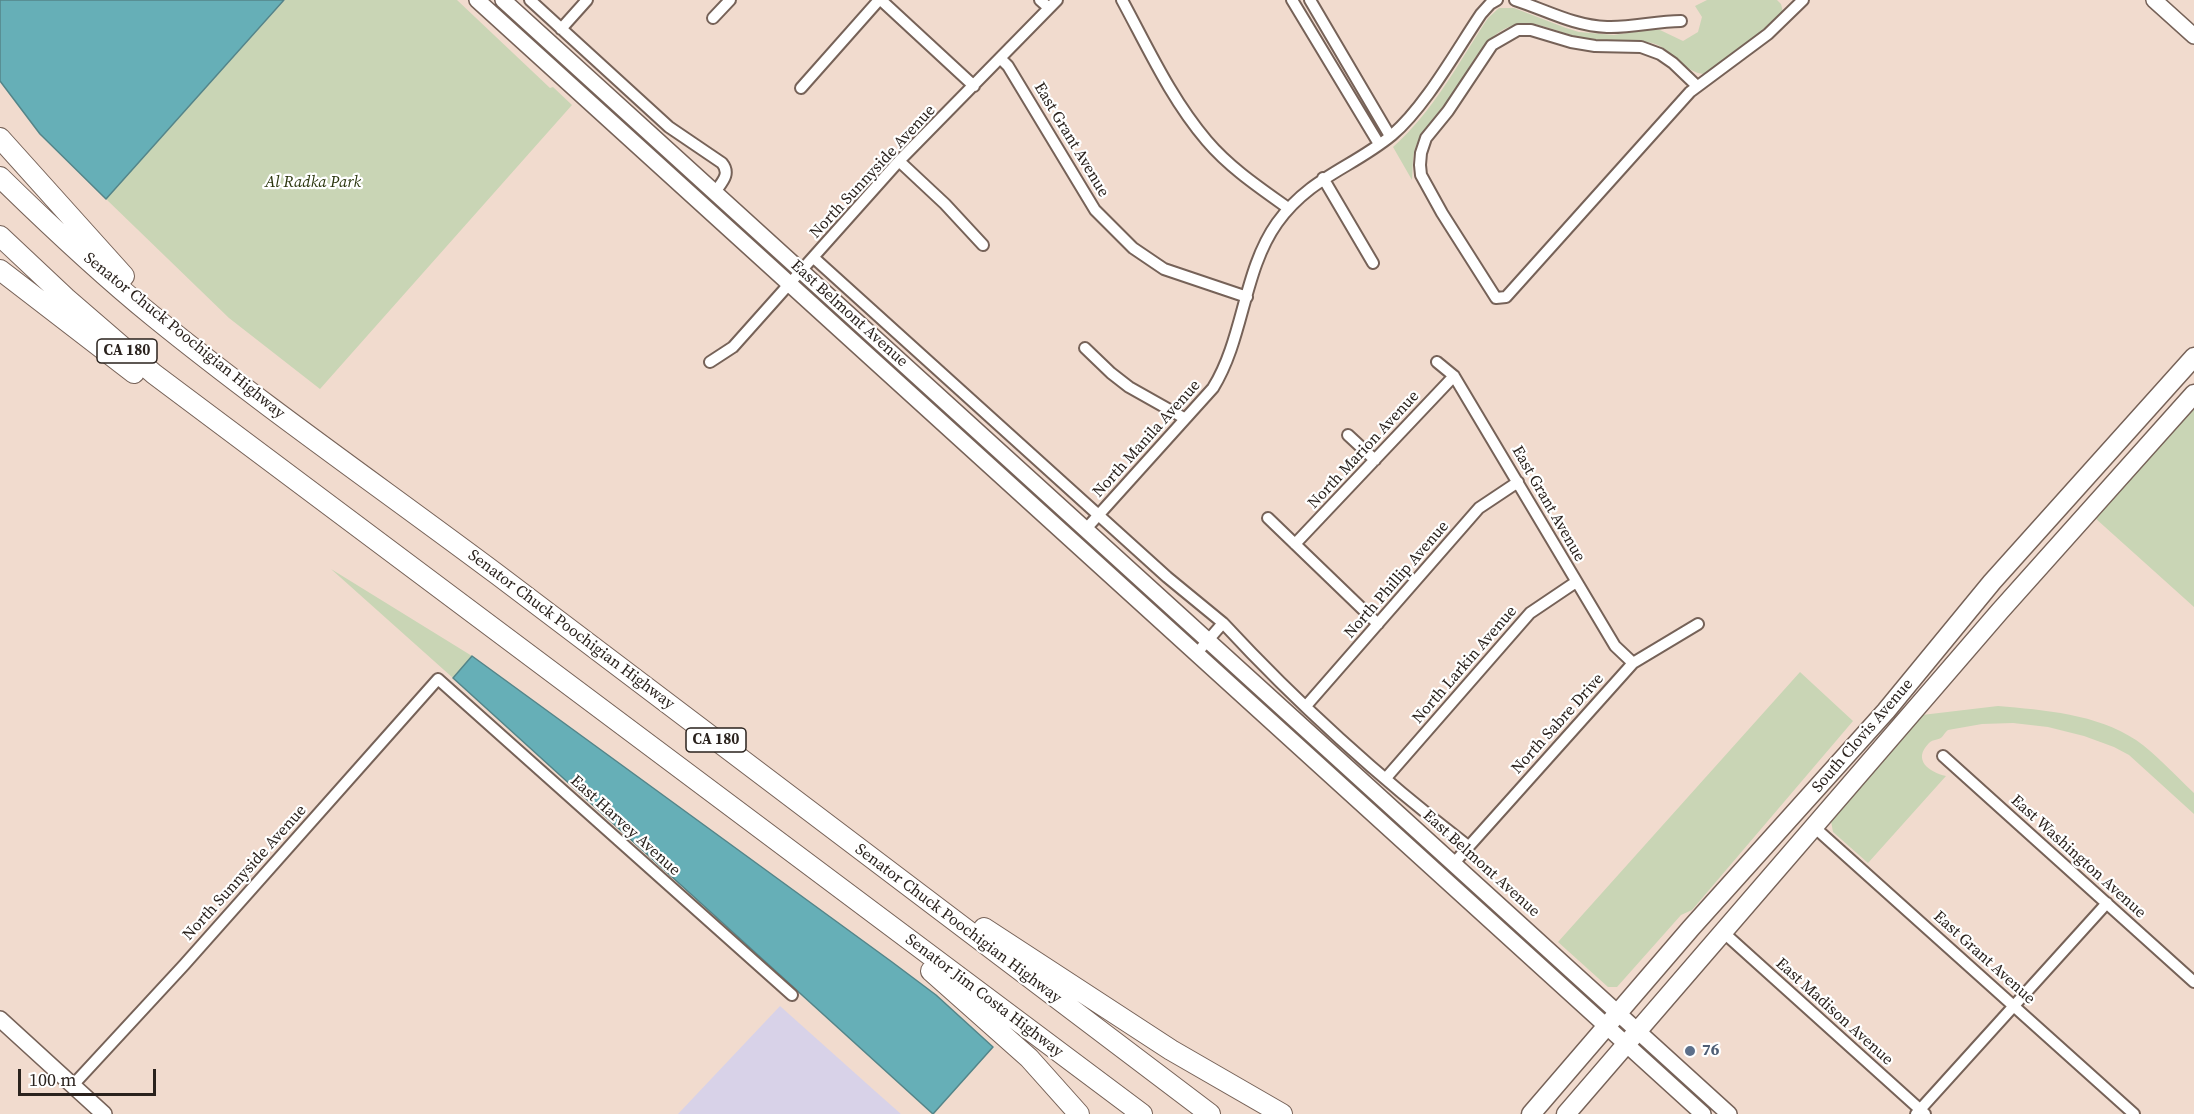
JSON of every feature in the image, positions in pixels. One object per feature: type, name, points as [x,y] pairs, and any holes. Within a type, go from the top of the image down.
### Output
[{"type":"highway","points":[[0,138],[111,262],[200,353]]},
{"type":"highway","name":"Senator Chuck Poochigian Highway","points":[[0,177],[90,261],[200,353],[275,411],[441,532],[1209,1114]]},
{"type":"highway","name":"CA 180","points":[[0,236],[66,298],[154,374],[826,877]]},
{"type":"highway","points":[[0,270],[181,407],[262,455]]},
{"type":"highway","points":[[849,841],[1171,1050],[1282,1114]]},
{"type":"highway","points":[[826,877],[1029,1058],[1079,1114]]},
{"type":"highway","name":"Senator Jim Costa Highway","points":[[826,877],[1142,1114]]},
{"type":"main road","points":[[2123,473],[2146,431],[2193,364]]},
{"type":"main road","name":"South Clovis Avenue","points":[[1531,1114],[1691,928],[1781,831],[1886,711],[1992,582],[2193,364]]},
{"type":"main road","name":"South Clovis Avenue","points":[[1566,1114],[1814,826],[2194,394]]},
{"type":"main road","points":[[1762,886],[1783,844],[1832,788],[1834,780],[1831,773]]},
{"type":"main road","points":[[1723,932],[1719,925],[1722,914],[1761,870],[1781,831]]},
{"type":"street","name":"East Belmont Avenue","points":[[477,0],[1196,654],[1612,1019]]},
{"type":"street","name":"East Belmont Avenue","points":[[503,0],[1454,863],[1632,1038],[1703,1114]]},
{"type":"street","points":[[530,0],[669,127],[722,163],[726,168],[726,175],[715,192]]},
{"type":"street","points":[[561,29],[587,0]]},
{"type":"street","points":[[713,18],[730,0]]},
{"type":"street","points":[[801,88],[880,0],[974,86]]},
{"type":"street","points":[[1040,0],[1053,4]]},
{"type":"street","points":[[1122,0],[1174,97],[1208,142],[1250,181],[1288,208]]},
{"type":"street","points":[[1292,0],[1378,144]]},
{"type":"street","points":[[1310,0],[1390,136]]},
{"type":"street","name":"North Manila Avenue","points":[[1085,530],[1213,388],[1220,377],[1266,242],[1288,208],[1323,178],[1390,136],[1402,125],[1481,14],[1497,0]]},
{"type":"street","points":[[1515,0],[1569,21],[1608,27],[1654,21],[1681,21]]},
{"type":"street","points":[[2154,0],[2194,36]]},
{"type":"street","points":[[1697,87],[1673,63],[1660,54],[1641,47],[1595,46],[1571,42],[1531,30],[1518,30],[1492,45],[1448,111],[1426,138],[1419,165],[1421,176],[1442,213],[1496,298],[1506,297],[1683,100],[1768,34],[1797,2]]},
{"type":"street","name":"North Sunnyside Avenue","points":[[710,362],[733,347],[899,162],[1053,4]]},
{"type":"street","name":"East Grant Avenue","points":[[1000,58],[1008,66],[1095,210],[1133,248],[1164,269],[1247,297]]},
{"type":"street","points":[[549,65],[553,62],[559,63],[608,107],[641,125]]},
{"type":"street","points":[[899,162],[945,204],[983,245]]},
{"type":"street","points":[[1323,178],[1373,263]]},
{"type":"street","name":"East Belmont Avenue","points":[[814,258],[1167,578],[1224,623],[1264,667],[1420,809],[1468,846]]},
{"type":"street","points":[[1085,348],[1129,387],[1184,418]]},
{"type":"street","name":"East Grant Avenue","points":[[1437,362],[1454,376],[1615,646],[1633,663]]},
{"type":"street","name":"North Marion Avenue","points":[[1295,544],[1454,376]]},
{"type":"street","points":[[1348,435],[1375,460]]},
{"type":"street","name":"North Phillip Avenue","points":[[1306,706],[1479,508],[1518,482]]},
{"type":"street","points":[[1268,518],[1378,624]]},
{"type":"street","name":"North Larkin Avenue","points":[[1386,778],[1530,613],[1576,582]]},
{"type":"street","points":[[1196,654],[1224,623]]},
{"type":"street","name":"North Sabre Drive","points":[[1454,863],[1633,663],[1698,624]]},
{"type":"street","name":"North Sunnyside Avenue","points":[[73,1085],[184,965],[438,680]]},
{"type":"street","name":"East Harvey Avenue","points":[[438,680],[792,995]]},
{"type":"street","name":"East Washington Avenue","points":[[1943,756],[2194,981]]},
{"type":"street","name":"East Grant Avenue","points":[[1814,826],[2134,1114]]},
{"type":"street","points":[[1921,1112],[2107,903]]},
{"type":"street","name":"East Madison Avenue","points":[[1723,932],[1921,1112]]},
{"type":"street","points":[[0,1019],[104,1114]]},
{"type":"street","name":"East Belmont Avenue","points":[[1632,1038],[1729,1114]]},
{"type":"shaded area","points":[[780,1006],[875,1091],[901,1114],[678,1114]]},
{"type":"green space","name":"Al Radka Park","points":[[285,0],[457,0],[550,88],[553,87],[572,105],[320,389],[229,318],[106,199]]},
{"type":"green space","points":[[1707,0],[1777,0],[1783,12],[1764,30],[1704,74],[1691,70],[1668,51],[1647,42],[1587,39],[1539,25],[1510,26],[1498,33],[1479,52],[1456,89],[1422,134],[1414,153],[1412,180],[1393,147],[1421,118],[1456,69],[1488,18],[1499,8],[1514,8],[1579,32],[1614,35],[1651,29],[1660,30],[1683,41],[1698,32],[1702,17],[1695,6]]},
{"type":"green space","points":[[2194,409],[2194,607],[2095,518]]},
{"type":"green space","points":[[331,569],[472,656],[453,678]]},
{"type":"green space","points":[[1800,672],[1853,721],[1692,910],[1681,915],[1617,987],[1608,987],[1558,942]]},
{"type":"green space","points":[[1998,706],[2070,715],[2121,731],[2151,752],[2194,793],[2194,814],[2129,755],[2114,747],[2084,736],[2048,727],[2013,723],[1982,724],[1948,730],[1941,738],[1932,741],[1924,749],[1922,760],[1925,764],[1934,772],[1946,776],[1868,863],[1833,832],[1831,821],[1922,715]]},
{"type":"water","points":[[0,0],[284,0],[106,199],[40,134],[0,81]]},
{"type":"water","points":[[472,656],[936,995],[993,1047],[933,1114],[453,678]]},
{"type":"place","name":"76","points":[[1690,1051]]}]
